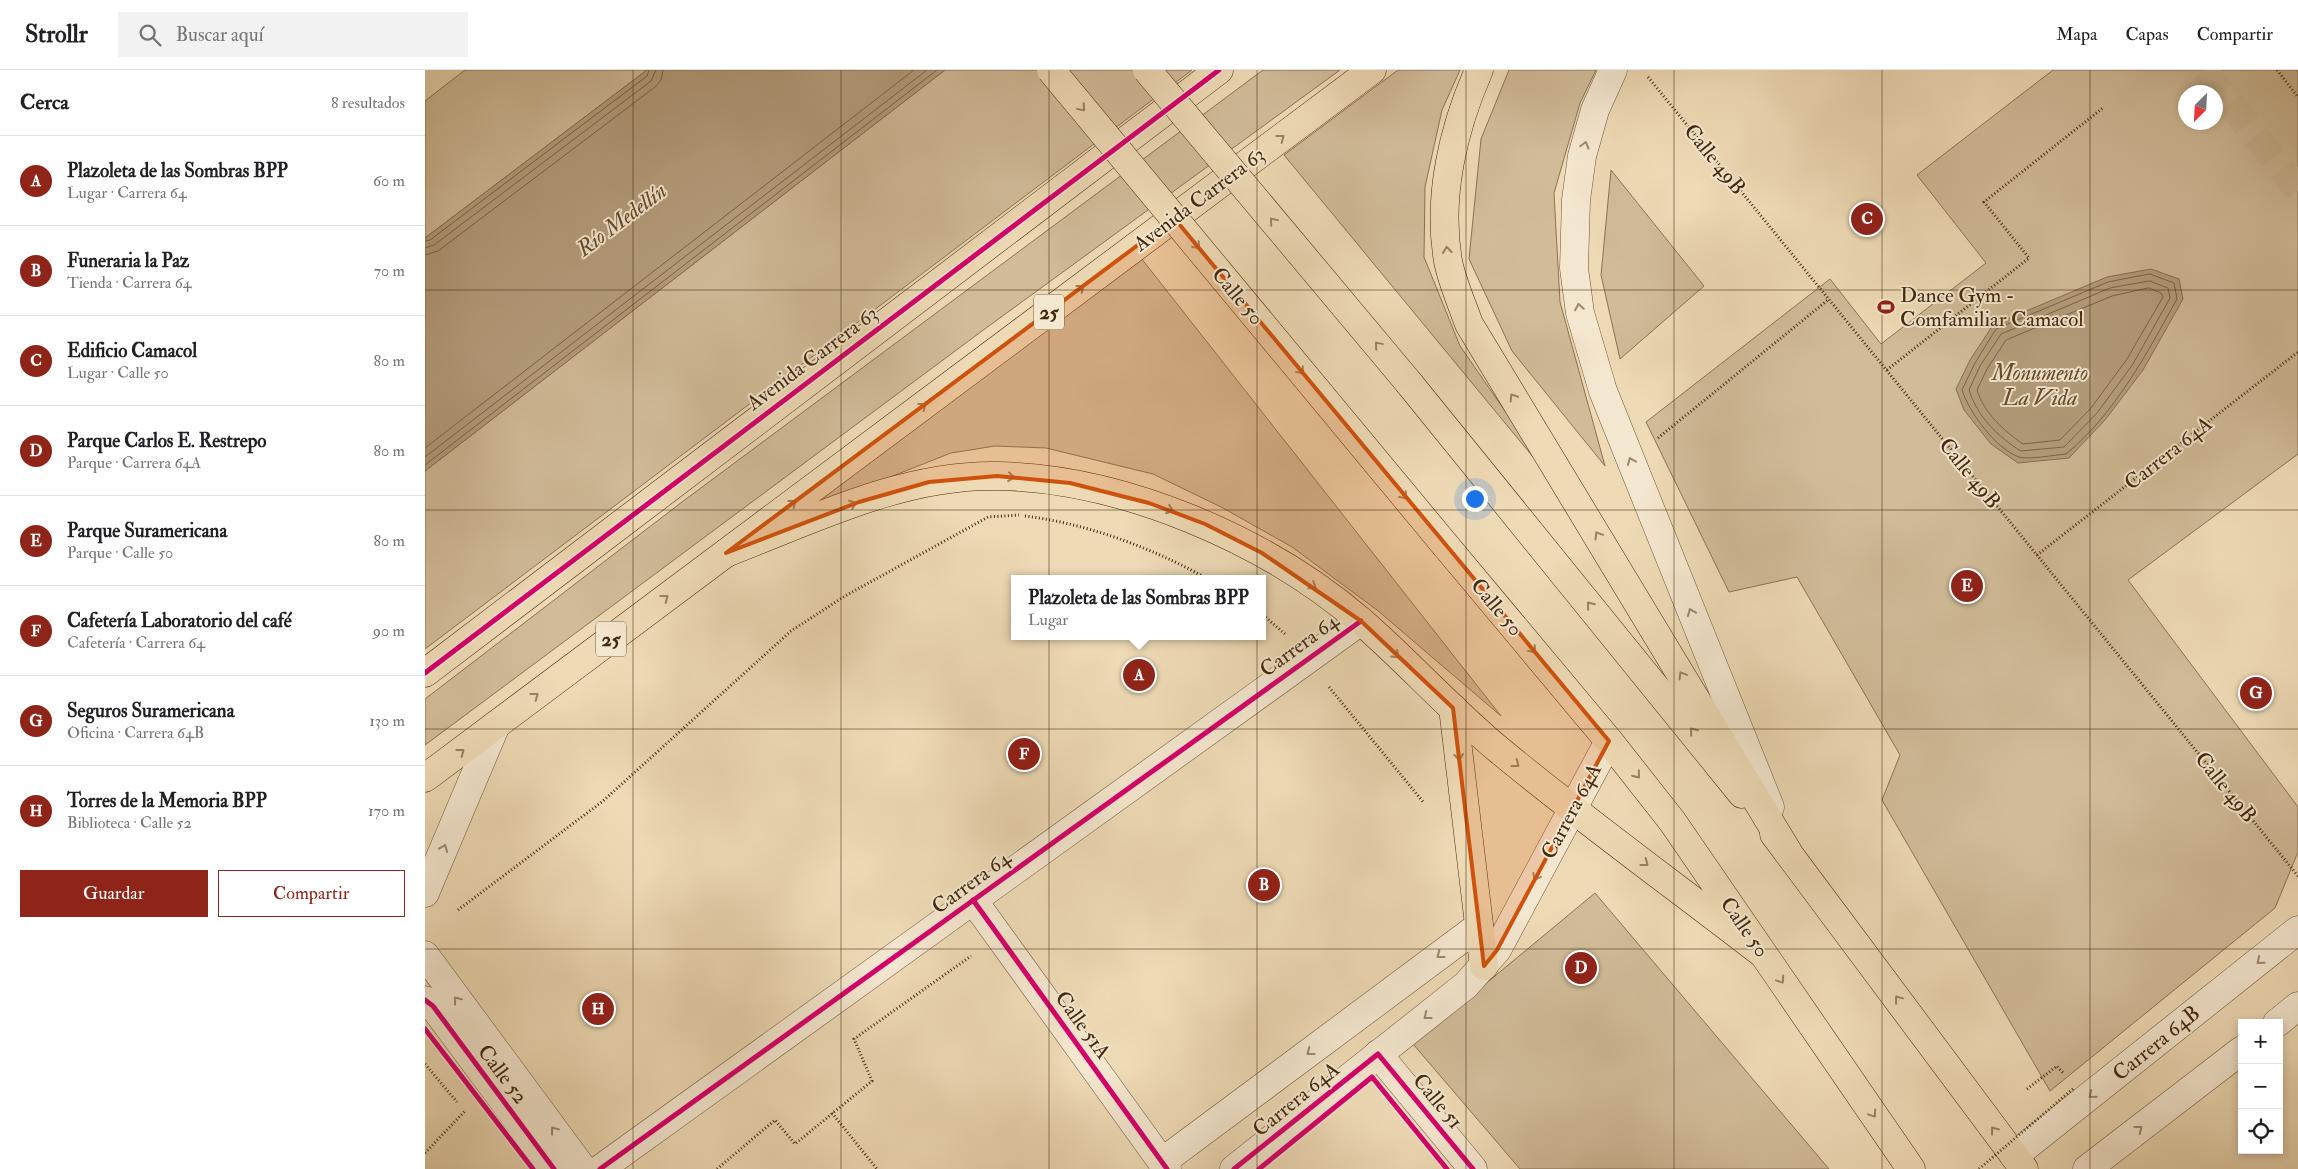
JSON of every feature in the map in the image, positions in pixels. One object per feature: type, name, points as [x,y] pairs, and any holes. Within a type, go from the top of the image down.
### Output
[{"type":"main road","name":"Calle 50","points":[[1051,70],[1609,741],[1672,821],[1911,1169]]},
{"type":"main road","points":[[1147,70],[1409,383],[1788,852],[2019,1163]]},
{"type":"main road","name":"Avenida Carrera 63","points":[[425,672],[1219,70]]},
{"type":"main road","name":"Avenida Carrera 63","points":[[425,778],[1372,70]]},
{"type":"main road","points":[[1479,70],[1467,98],[1451,158],[1443,212],[1448,263],[1469,324],[1788,852]]},
{"type":"main road","points":[[725,553],[859,502],[929,482],[997,476],[1071,483],[1149,503],[1205,524],[1270,558],[1319,589],[1361,621],[1497,748],[1763,954]]},
{"type":"main road","points":[[1453,708],[1484,966]]},
{"type":"street","points":[[1613,70],[1595,110],[1582,156],[1576,200],[1574,268],[1580,313],[1603,392],[1788,852]]},
{"type":"street","name":"Carrera 64","points":[[600,1169],[1361,621]]},
{"type":"street","points":[[425,893],[496,725]]},
{"type":"street","name":"Carrera 64A","points":[[1234,1169],[1466,985],[1484,966],[1497,950],[1609,741]]},
{"type":"street","name":"Calle 51A","points":[[973,900],[1165,1165]]},
{"type":"street","points":[[1165,1165],[1479,926]]},
{"type":"street","name":"Carrera 64B","points":[[2019,1163],[2297,934]]},
{"type":"street","name":"Calle 52","points":[[425,954],[583,1169]]},
{"type":"street","name":"Calle 52","points":[[425,1000],[433,1006],[555,1169]]},
{"type":"street","points":[[2282,1019],[2298,1006]]},
{"type":"street","points":[[2087,1169],[2238,1053]]},
{"type":"street","name":"Calle 51","points":[[1378,1054],[1473,1169]]},
{"type":"path","points":[[2277,70],[2298,97]]},
{"type":"path","points":[[1887,370],[2029,258],[1984,202],[2104,107]]},
{"type":"path","points":[[1658,438],[1829,299]]},
{"type":"path","points":[[456,911],[603,801],[791,632],[845,596],[988,517],[1019,515],[1074,525],[1148,550],[1200,575]]},
{"type":"path","points":[[1266,617],[1283,630],[1424,803]]},
{"type":"path","points":[[717,1169],[775,1120],[795,1144],[872,1081],[854,1039],[975,954]]},
{"type":"path","points":[[425,1064],[465,1111],[425,1153]]},
{"type":"path","points":[[1979,1169],[2074,1088],[2057,1066],[2027,1090]]},
{"type":"path","points":[[833,1113],[877,1169]]},
{"type":"highlighted area","points":[[1174,218],[1609,741],[1497,950],[1484,966],[1453,708],[1361,621],[1262,553],[1205,524],[1149,503],[1070,483],[997,476],[929,482],[859,502],[726,553]]},
{"type":"shaded area","points":[[465,70],[647,70],[425,238],[425,101]]},
{"type":"shaded area","points":[[945,70],[1192,70],[425,649],[425,471]]},
{"type":"shaded area","points":[[1263,70],[1340,70],[982,331],[425,745],[425,699],[682,502]]},
{"type":"shaded area","points":[[1398,70],[1460,70],[1442,110],[1425,187],[1424,257],[1460,346],[1557,486],[1284,155]]},
{"type":"shaded area","points":[[1509,70],[1596,70],[1580,103],[1554,193],[1560,302],[1605,466],[1512,351],[1469,259],[1481,139]]},
{"type":"shaded area","points":[[2053,70],[2298,70],[2298,454],[2128,580],[2298,807],[2298,852],[2275,908],[2050,1091],[1882,800],[1900,755],[1797,577],[1729,592],[1646,422],[1830,279],[1881,344],[1986,263],[1917,175]]},
{"type":"shaded area","points":[[1611,170],[1704,286],[1620,359],[1601,275]]},
{"type":"shaded area","points":[[1141,258],[1501,716],[1377,610],[1292,547],[1223,508],[1153,474],[1046,448],[995,446],[951,453],[804,511]]},
{"type":"shaded area","points":[[1595,893],[1829,1169],[1520,1169],[1413,1044]]},
{"type":"water","name":"Río Medellín","points":[[647,70],[945,70],[425,471],[425,238]]},
{"type":"water","name":"Monumento La Vida","points":[[2151,269],[2179,279],[2183,299],[2143,370],[2105,420],[2069,458],[2018,463],[1991,444],[1964,410],[1956,389],[1970,360],[1993,325],[2107,277]]},
{"type":"tunnel","points":[[2204,70],[2298,190]]},
{"type":"cycle path","points":[[425,673],[1219,70]]},
{"type":"cycle path","points":[[600,1169],[1361,621]]},
{"type":"cycle path","points":[[973,900],[1167,1169]]},
{"type":"cycle path","points":[[425,1000],[433,1006],[554,1169]]},
{"type":"cycle path","points":[[425,1029],[533,1169]]},
{"type":"cycle path","points":[[1234,1169],[1378,1054],[1473,1169]]},
{"type":"cycle path","points":[[1259,1169],[1372,1077],[1447,1169]]},
{"type":"place","name":"Edificio Camacol","points":[[1867,219]]},
{"type":"place","name":"Dance Gym - Comfamiliar Camacol","points":[[1886,307]]},
{"type":"place","name":"Parque Suramericana","points":[[1967,586]]},
{"type":"place","name":"Plazoleta de las Sombras BPP","points":[[1139,675]]},
{"type":"place","name":"Seguros Suramericana","points":[[2256,693]]},
{"type":"place","name":"Cafetería Laboratorio del café","points":[[1024,754]]},
{"type":"place","name":"Funeraria la Paz","points":[[1264,885]]},
{"type":"place","name":"Parque Carlos E. Restrepo","points":[[1581,968]]},
{"type":"place","name":"Torres de la Memoria BPP","points":[[598,1009]]}]
